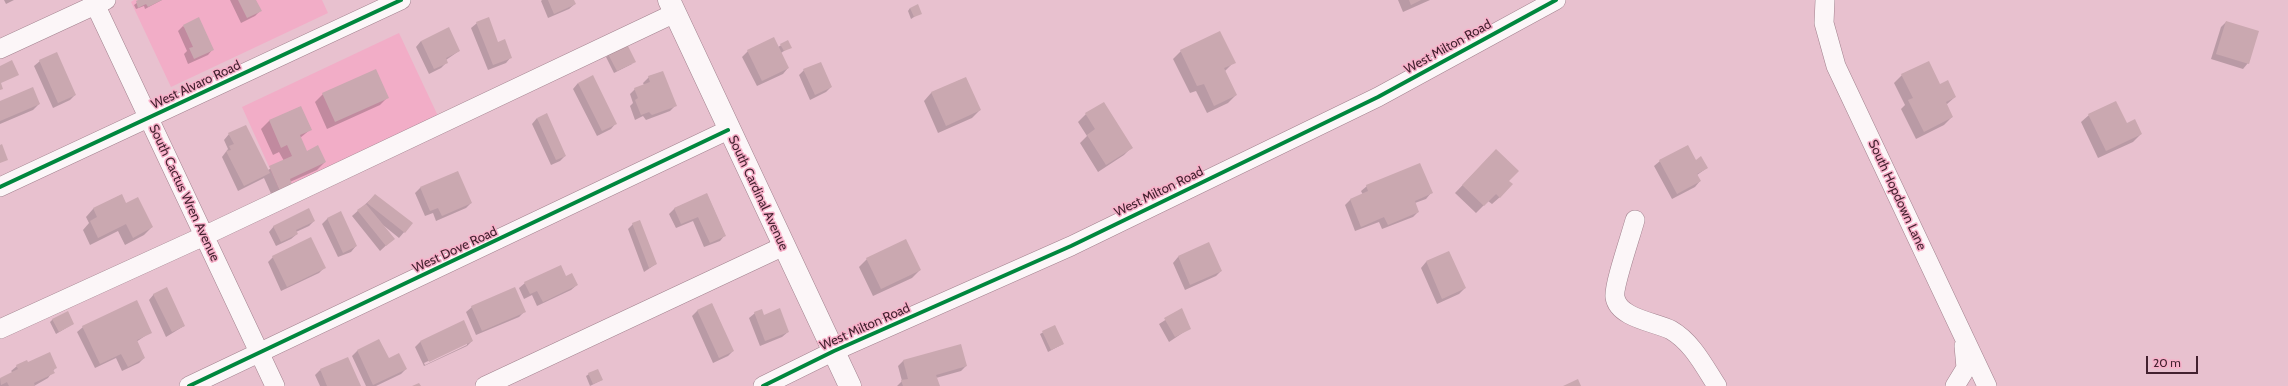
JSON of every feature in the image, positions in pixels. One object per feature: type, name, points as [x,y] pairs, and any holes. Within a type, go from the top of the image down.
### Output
[{"type":"main road","name":"South Cardinal Avenue","points":[[672,7],[728,130],[850,386]]},
{"type":"street","name":"West Alvaro Road","points":[[0,187],[401,0]]},
{"type":"street","name":"West Milton Road","points":[[763,386],[834,351],[1071,246],[1378,97],[1556,0]]},
{"type":"street","name":"South Hopdown Lane","points":[[1825,0],[1824,23],[1836,66],[1987,386]]},
{"type":"street","name":"South Cactus Wren Avenue","points":[[98,2],[149,118],[275,386]]},
{"type":"street","points":[[0,49],[98,2]]},
{"type":"street","points":[[0,329],[204,236],[672,7]]},
{"type":"street","name":"West Dove Road","points":[[189,386],[728,130]]},
{"type":"street","points":[[1635,220],[1617,282],[1615,297],[1618,304],[1628,314],[1670,330],[1687,341],[1717,386]]},
{"type":"street","points":[[485,386],[784,246]]},
{"type":"street","points":[[1955,386],[1966,368],[1963,335]]},
{"type":"shaded area","points":[[134,0],[322,0],[328,13],[171,87],[131,2]]},
{"type":"shaded area","points":[[399,33],[438,116],[280,191],[242,107]]},
{"type":"building","points":[[162,0],[148,7],[146,4],[138,8],[136,1]]},
{"type":"building","points":[[238,0],[256,0],[262,11],[247,18]]},
{"type":"building","points":[[548,0],[574,0],[576,4],[554,14]]},
{"type":"building","points":[[1409,0],[1421,0],[1411,5]]},
{"type":"building","points":[[918,4],[922,14],[914,17],[910,8]]},
{"type":"building","points":[[199,17],[214,50],[194,59],[189,48],[193,47],[183,25]]},
{"type":"building","points":[[489,17],[498,42],[505,39],[512,58],[493,65],[476,22]]},
{"type":"building","points":[[2226,21],[2259,31],[2249,64],[2216,54]]},
{"type":"building","points":[[449,27],[460,51],[446,58],[448,63],[434,69],[421,41]]},
{"type":"building","points":[[1220,31],[1236,63],[1224,68],[1237,95],[1214,106],[1204,84],[1197,86],[1180,50]]},
{"type":"building","points":[[774,37],[789,68],[762,81],[747,50]]},
{"type":"building","points":[[788,40],[792,48],[784,51],[780,44]]},
{"type":"building","points":[[627,44],[636,62],[617,71],[608,54]]},
{"type":"building","points":[[57,52],[76,95],[58,103],[39,60]]},
{"type":"building","points":[[12,60],[19,75],[1,83],[3,89],[0,90],[0,66]]},
{"type":"building","points":[[1929,61],[1940,84],[1948,80],[1956,97],[1946,102],[1953,117],[1924,132],[1908,100],[1913,98],[1901,74]]},
{"type":"building","points":[[821,62],[832,87],[815,95],[803,69]]},
{"type":"building","points":[[376,69],[389,98],[335,122],[322,93]]},
{"type":"building","points":[[663,71],[677,106],[652,115],[649,112],[641,115],[635,100],[638,98],[634,88],[650,82],[648,76]]},
{"type":"building","points":[[593,75],[617,124],[602,131],[578,83]]},
{"type":"building","points":[[966,77],[981,110],[946,126],[931,92]]},
{"type":"building","points":[[33,87],[40,104],[0,121],[0,101]]},
{"type":"building","points":[[2116,101],[2127,123],[2135,119],[2142,134],[2106,151],[2088,114]]},
{"type":"building","points":[[1104,102],[1133,148],[1106,165],[1087,135],[1095,129],[1085,113]]},
{"type":"building","points":[[301,106],[312,130],[300,135],[307,151],[318,145],[326,162],[290,179],[292,185],[280,191],[269,166],[292,156],[287,145],[281,148],[269,120]]},
{"type":"building","points":[[547,113],[566,156],[556,160],[537,118]]},
{"type":"building","points":[[246,125],[270,173],[244,186],[226,151],[231,150],[229,146],[234,144],[228,133]]},
{"type":"building","points":[[2,144],[8,160],[0,163],[0,145]]},
{"type":"building","points":[[1688,145],[1696,160],[1701,156],[1708,168],[1697,174],[1701,181],[1677,194],[1659,160]]},
{"type":"building","points":[[1496,149],[1519,171],[1509,181],[1513,184],[1500,198],[1496,194],[1484,206],[1462,185]]},
{"type":"building","points":[[1420,163],[1433,193],[1415,201],[1419,212],[1388,225],[1384,217],[1361,227],[1350,199],[1368,191],[1366,185]]},
{"type":"building","points":[[458,171],[472,203],[442,216],[438,208],[430,211],[420,187]]},
{"type":"building","points":[[707,193],[726,236],[710,243],[698,217],[681,224],[674,208]]},
{"type":"building","points":[[122,194],[126,203],[138,197],[153,227],[133,238],[126,224],[98,238],[90,221],[97,217],[93,208]]},
{"type":"building","points":[[375,194],[413,223],[405,233],[367,203]]},
{"type":"building","points":[[366,204],[395,239],[386,246],[357,210]]},
{"type":"building","points":[[309,208],[315,221],[296,230],[298,234],[281,242],[273,226]]},
{"type":"building","points":[[341,211],[357,246],[343,253],[327,218]]},
{"type":"building","points":[[640,220],[657,264],[649,268],[632,223]]},
{"type":"building","points":[[311,237],[326,268],[287,287],[272,256]]},
{"type":"building","points":[[906,239],[921,270],[881,289],[866,258]]},
{"type":"building","points":[[1209,242],[1222,271],[1190,285],[1178,256]]},
{"type":"building","points":[[1449,251],[1466,288],[1442,299],[1426,261]]},
{"type":"building","points":[[561,265],[566,276],[572,273],[578,285],[543,302],[537,291],[530,294],[524,282]]},
{"type":"building","points":[[167,287],[185,326],[172,332],[153,294]]},
{"type":"building","points":[[515,287],[526,312],[482,331],[471,306]]},
{"type":"building","points":[[137,300],[152,333],[137,340],[145,358],[128,367],[121,354],[100,364],[82,326]]},
{"type":"building","points":[[712,303],[734,351],[719,358],[697,310]]},
{"type":"building","points":[[780,308],[789,332],[765,341],[754,312],[762,309],[764,315]]},
{"type":"building","points":[[1182,308],[1191,329],[1175,337],[1164,318]]},
{"type":"building","points":[[68,311],[74,324],[59,332],[52,319]]},
{"type":"building","points":[[464,320],[473,341],[429,362],[420,341]]},
{"type":"building","points":[[1055,325],[1064,344],[1051,350],[1042,331]]},
{"type":"building","points":[[379,339],[389,358],[399,353],[407,369],[373,385],[357,350]]},
{"type":"building","points":[[961,344],[967,366],[936,375],[940,386],[903,386],[901,380],[908,379],[903,360]]},
{"type":"building","points":[[50,352],[57,368],[53,370],[55,373],[34,383],[35,386],[9,386],[7,382],[1,385],[0,378],[18,369],[16,365],[27,360],[28,362]]},
{"type":"building","points":[[348,357],[361,386],[327,386],[320,369]]},
{"type":"building","points":[[598,369],[603,380],[593,384],[588,373]]},
{"type":"building","points":[[1578,379],[1581,386],[1563,386]]},
{"type":"building","points":[[419,383],[421,386],[412,386]]},
{"type":"cycle path","points":[[0,187],[401,0]]},
{"type":"cycle path","points":[[763,386],[834,351],[1071,246],[1378,97],[1556,0]]},
{"type":"cycle path","points":[[189,386],[728,130]]}]
